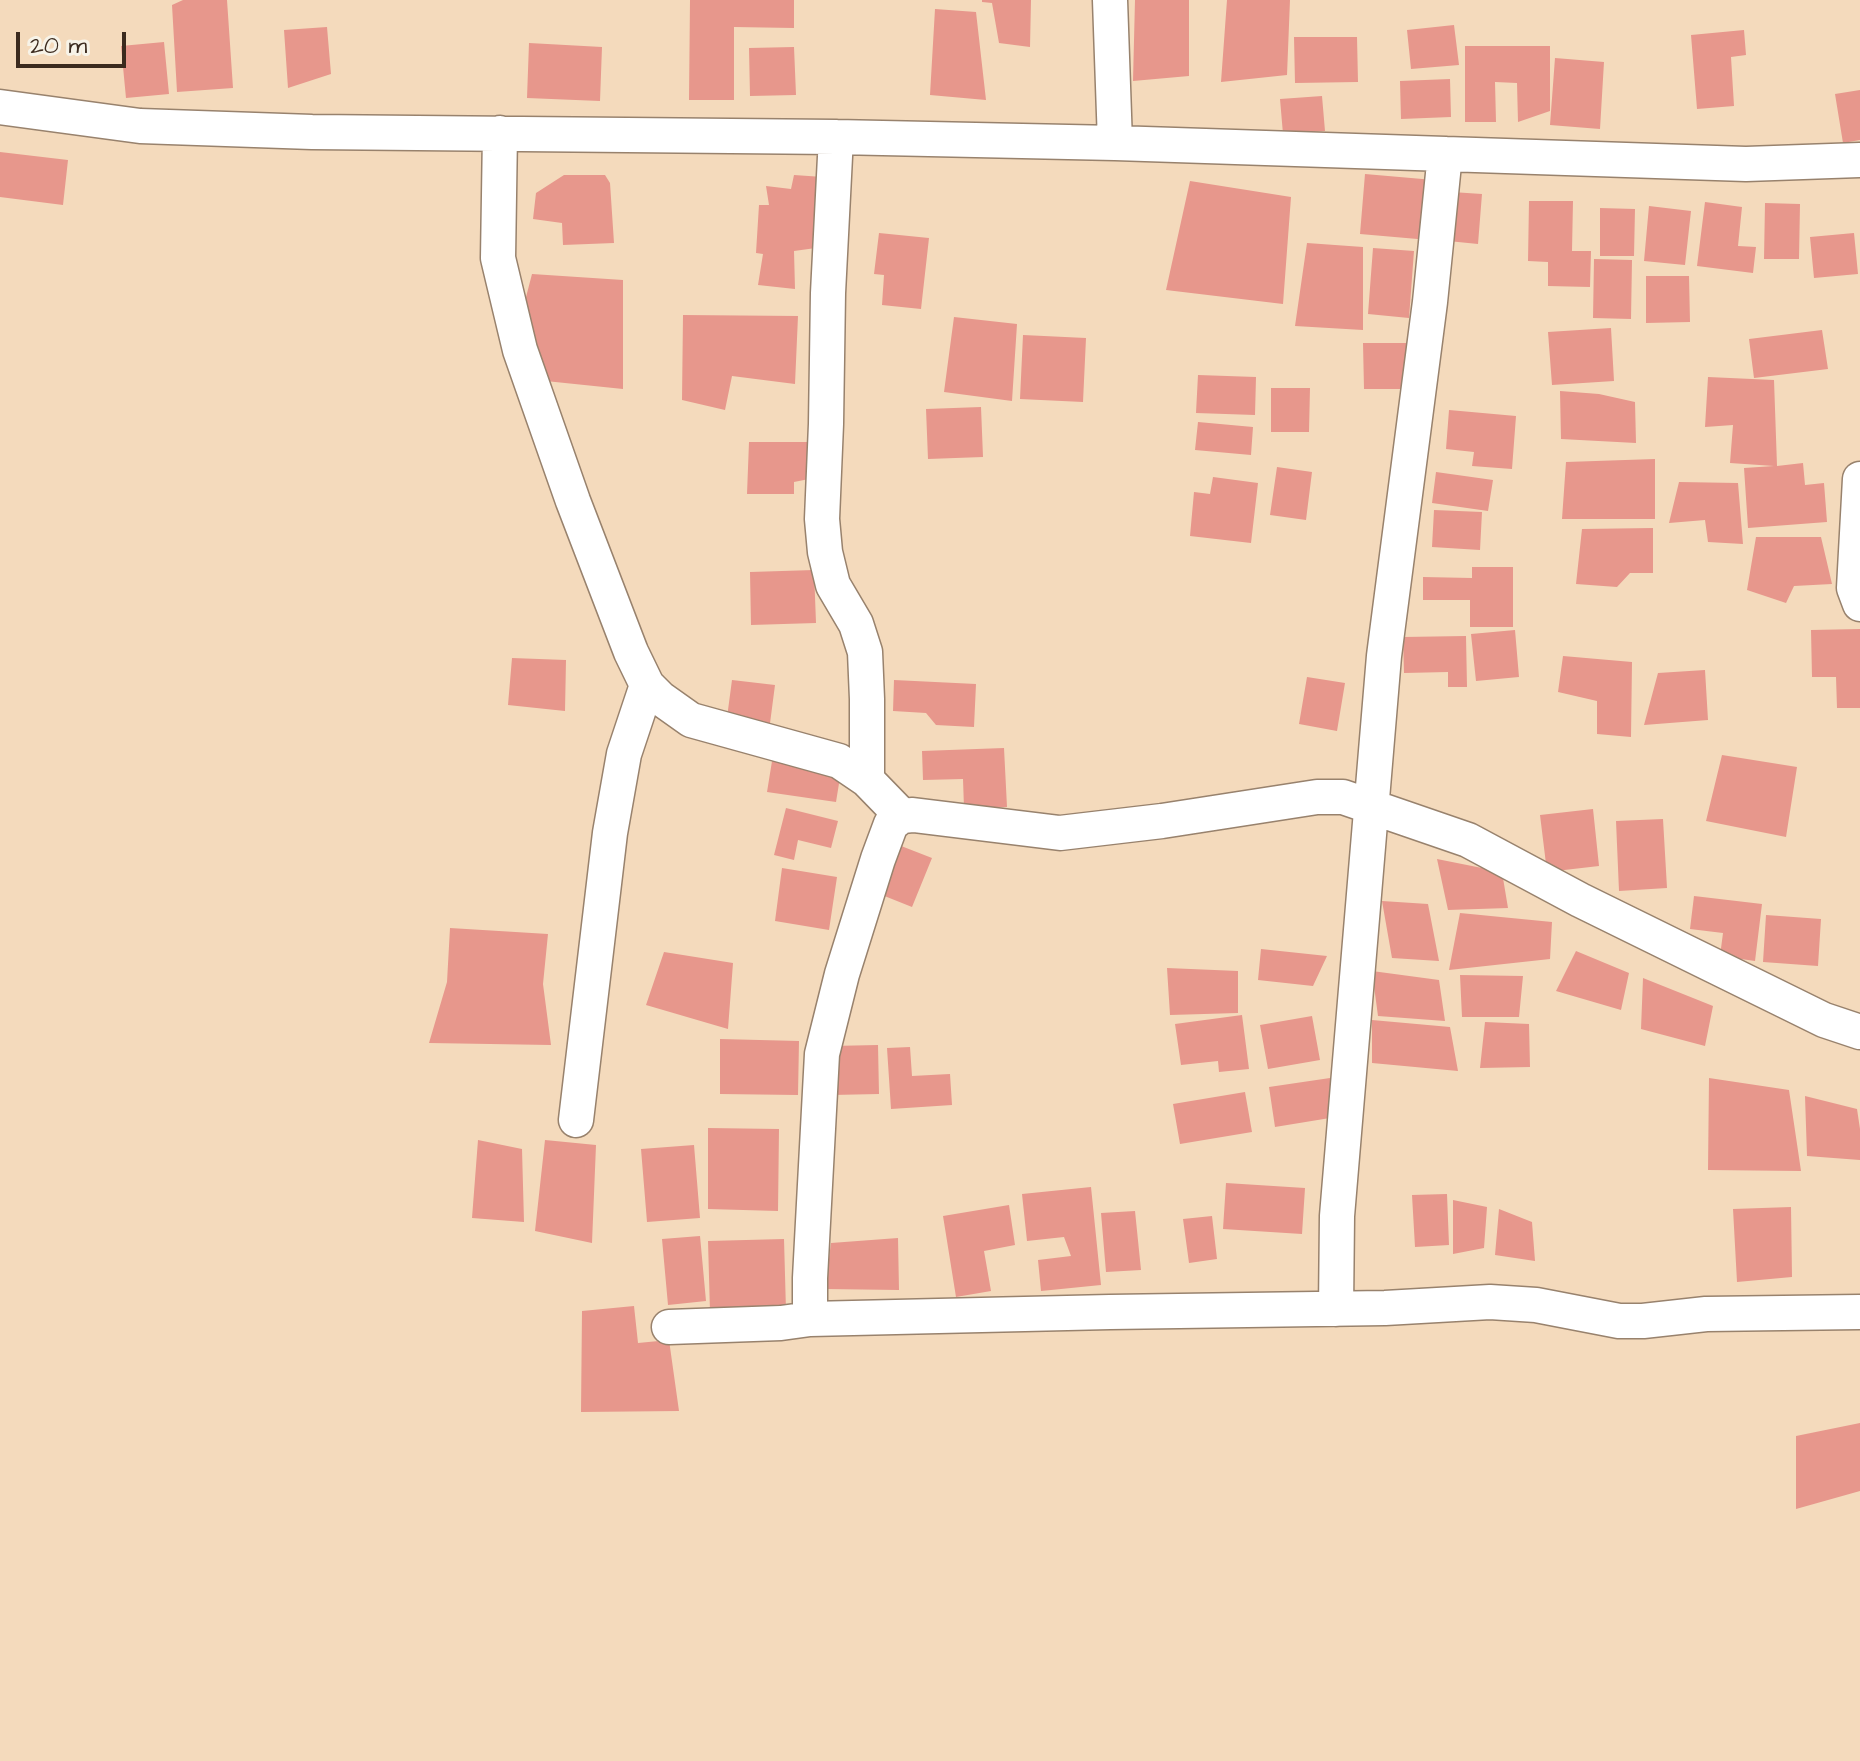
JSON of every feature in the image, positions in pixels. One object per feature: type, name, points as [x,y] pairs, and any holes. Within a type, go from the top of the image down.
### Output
[{"type":"street","points":[[1110,0],[1115,143]]},
{"type":"street","points":[[0,107],[140,126],[312,132],[1115,143],[1746,164],[1860,160]]},
{"type":"street","points":[[500,133],[498,258],[520,350],[573,501],[631,652],[647,685],[691,720],[839,761],[867,780],[902,816]]},
{"type":"street","points":[[836,137],[822,519],[825,552],[833,585],[856,624],[865,652],[867,780]]},
{"type":"street","points":[[1336,1309],[1337,1216],[1384,656],[1430,302],[1445,154]]},
{"type":"street","points":[[1860,479],[1854,588],[1860,604]]},
{"type":"street","points":[[576,1120],[610,833],[624,754],[647,685]]},
{"type":"street","points":[[810,1319],[822,1054],[842,974],[878,859],[891,824],[902,816],[1060,833],[1317,797],[1343,797],[1468,840],[1580,900],[1795,1006],[1860,1032]]},
{"type":"street","points":[[669,1327],[810,1319],[1385,1308],[1490,1302],[1536,1305],[1619,1321],[1706,1314],[1860,1312]]},
{"type":"building","points":[[183,0],[227,0],[233,88],[177,92],[172,5]]},
{"type":"building","points":[[690,0],[794,0],[794,28],[734,27],[734,100],[689,100]]},
{"type":"building","points":[[982,0],[1031,0],[1030,47],[999,43],[992,3]]},
{"type":"building","points":[[1135,0],[1189,0],[1189,76],[1133,81]]},
{"type":"building","points":[[1227,0],[1290,0],[1287,75],[1221,82]]},
{"type":"building","points":[[935,9],[976,12],[986,100],[930,95]]},
{"type":"building","points":[[1454,25],[1459,65],[1411,69],[1407,30]]},
{"type":"building","points":[[327,27],[331,74],[288,88],[284,30]]},
{"type":"building","points":[[1744,30],[1746,55],[1731,57],[1734,106],[1697,109],[1691,35]]},
{"type":"building","points":[[1294,37],[1357,37],[1358,82],[1295,83]]},
{"type":"building","points":[[164,42],[169,94],[126,98],[121,46]]},
{"type":"building","points":[[529,43],[602,47],[600,101],[527,98]]},
{"type":"building","points":[[1465,46],[1550,46],[1550,111],[1518,122],[1517,83],[1495,82],[1496,122],[1465,122]]},
{"type":"building","points":[[794,47],[796,95],[750,96],[749,48]]},
{"type":"building","points":[[1555,58],[1604,62],[1600,129],[1550,125]]},
{"type":"building","points":[[1450,79],[1451,117],[1401,119],[1400,81]]},
{"type":"building","points":[[1860,90],[1860,140],[1843,143],[1835,94]]},
{"type":"building","points":[[1322,96],[1325,131],[1283,134],[1280,99]]},
{"type":"building","points":[[0,152],[68,160],[63,205],[0,197]]},
{"type":"building","points":[[1365,174],[1434,180],[1429,240],[1360,234]]},
{"type":"building","points":[[564,175],[605,175],[610,183],[614,243],[563,245],[562,223],[533,219],[536,193]]},
{"type":"building","points":[[794,175],[823,177],[823,247],[794,251],[795,289],[758,285],[763,254],[756,253],[759,205],[769,205],[766,186],[791,189]]},
{"type":"building","points":[[1190,181],[1291,197],[1283,304],[1166,290]]},
{"type":"building","points":[[1452,192],[1482,194],[1478,244],[1448,241]]},
{"type":"building","points":[[1529,201],[1573,201],[1572,251],[1591,251],[1590,287],[1548,286],[1548,262],[1528,261]]},
{"type":"building","points":[[1705,202],[1742,207],[1738,246],[1756,247],[1753,273],[1697,266]]},
{"type":"building","points":[[1765,203],[1800,204],[1799,259],[1764,259]]},
{"type":"building","points":[[1649,206],[1691,211],[1685,265],[1644,261]]},
{"type":"building","points":[[1600,208],[1635,209],[1634,256],[1600,256]]},
{"type":"building","points":[[879,233],[929,238],[921,309],[882,305],[884,275],[874,274]]},
{"type":"building","points":[[1854,233],[1858,274],[1814,278],[1810,237]]},
{"type":"building","points":[[1307,243],[1363,247],[1363,330],[1295,326]]},
{"type":"building","points":[[1373,248],[1414,251],[1409,318],[1368,314]]},
{"type":"building","points":[[1594,259],[1632,260],[1631,319],[1593,318]]},
{"type":"building","points":[[532,274],[623,280],[623,389],[536,380],[519,324]]},
{"type":"building","points":[[1646,276],[1689,276],[1690,322],[1646,323]]},
{"type":"building","points":[[683,315],[798,316],[795,384],[732,376],[725,410],[682,400]]},
{"type":"building","points":[[954,317],[1017,324],[1012,401],[944,392]]},
{"type":"building","points":[[1611,328],[1614,381],[1552,385],[1548,332]]},
{"type":"building","points":[[1822,330],[1828,369],[1754,378],[1749,339]]},
{"type":"building","points":[[1023,335],[1086,338],[1083,402],[1020,399]]},
{"type":"building","points":[[1363,343],[1419,343],[1419,389],[1364,389]]},
{"type":"building","points":[[1198,375],[1256,377],[1255,415],[1196,413]]},
{"type":"building","points":[[1708,377],[1774,380],[1777,466],[1803,463],[1805,485],[1824,483],[1827,522],[1748,528],[1744,468],[1774,466],[1730,463],[1733,425],[1705,427]]},
{"type":"building","points":[[1271,388],[1310,388],[1309,432],[1271,432]]},
{"type":"building","points":[[1560,391],[1599,394],[1635,402],[1636,443],[1561,439]]},
{"type":"building","points":[[981,407],[983,457],[928,459],[926,409]]},
{"type":"building","points":[[1449,410],[1516,416],[1512,469],[1472,466],[1474,452],[1446,449]]},
{"type":"building","points":[[1198,422],[1253,427],[1251,455],[1195,450]]},
{"type":"building","points":[[749,442],[812,442],[814,478],[794,482],[794,494],[747,494]]},
{"type":"building","points":[[1655,459],[1655,519],[1562,519],[1566,462]]},
{"type":"building","points":[[1277,467],[1312,472],[1306,520],[1270,515]]},
{"type":"building","points":[[1436,472],[1493,480],[1488,511],[1432,503]]},
{"type":"building","points":[[1213,477],[1258,483],[1251,543],[1190,536],[1194,492],[1210,494]]},
{"type":"building","points":[[1679,482],[1738,483],[1743,544],[1708,542],[1705,520],[1669,523]]},
{"type":"building","points":[[1434,510],[1482,512],[1480,550],[1432,547]]},
{"type":"building","points":[[1653,528],[1653,573],[1630,573],[1617,587],[1576,584],[1582,529]]},
{"type":"building","points":[[1756,537],[1821,537],[1832,584],[1794,586],[1786,603],[1747,590]]},
{"type":"building","points":[[1472,567],[1513,567],[1513,627],[1470,627],[1470,600],[1423,600],[1423,577],[1472,578]]},
{"type":"building","points":[[814,570],[816,623],[751,625],[750,572]]},
{"type":"building","points":[[1860,629],[1860,708],[1837,708],[1836,677],[1812,677],[1811,630]]},
{"type":"building","points":[[1515,630],[1519,677],[1476,681],[1471,634]]},
{"type":"building","points":[[1466,636],[1467,687],[1448,687],[1448,672],[1404,673],[1403,637]]},
{"type":"building","points":[[1563,656],[1632,662],[1631,737],[1597,734],[1597,701],[1558,692]]},
{"type":"building","points":[[512,658],[566,660],[565,711],[508,705]]},
{"type":"building","points":[[1705,670],[1708,720],[1644,725],[1658,673]]},
{"type":"building","points":[[1307,677],[1345,683],[1337,731],[1299,724]]},
{"type":"building","points":[[732,680],[775,685],[769,731],[726,725]]},
{"type":"building","points":[[894,680],[976,684],[974,727],[936,725],[926,713],[893,711]]},
{"type":"building","points":[[1004,748],[1007,807],[964,808],[963,779],[923,780],[922,751]]},
{"type":"building","points":[[773,755],[842,765],[836,802],[767,792]]},
{"type":"building","points":[[1722,755],[1797,767],[1786,837],[1706,821]]},
{"type":"building","points":[[786,808],[838,821],[831,848],[798,840],[794,860],[774,855]]},
{"type":"building","points":[[1593,809],[1599,866],[1547,872],[1540,815]]},
{"type":"building","points":[[1663,819],[1667,888],[1619,891],[1616,821]]},
{"type":"building","points":[[896,844],[932,858],[912,907],[877,893]]},
{"type":"building","points":[[1437,859],[1502,872],[1508,908],[1448,910]]},
{"type":"building","points":[[782,868],[837,877],[829,930],[775,921]]},
{"type":"building","points":[[1694,896],[1762,904],[1755,961],[1720,956],[1723,933],[1690,929]]},
{"type":"building","points":[[1382,901],[1428,904],[1439,961],[1392,958]]},
{"type":"building","points":[[1460,913],[1552,922],[1550,959],[1449,970]]},
{"type":"building","points":[[1766,915],[1821,919],[1818,966],[1763,962]]},
{"type":"building","points":[[450,928],[548,934],[543,984],[551,1045],[429,1043],[447,982]]},
{"type":"building","points":[[1261,949],[1327,956],[1313,986],[1258,980]]},
{"type":"building","points":[[1576,951],[1629,973],[1621,1010],[1556,991]]},
{"type":"building","points":[[664,952],[733,963],[728,1029],[646,1005]]},
{"type":"building","points":[[1167,968],[1238,971],[1238,1013],[1170,1015]]},
{"type":"building","points":[[1372,971],[1439,980],[1445,1021],[1378,1016]]},
{"type":"building","points":[[1460,975],[1523,976],[1519,1017],[1462,1017]]},
{"type":"building","points":[[1643,978],[1713,1006],[1705,1046],[1641,1029]]},
{"type":"building","points":[[1242,1015],[1249,1069],[1219,1072],[1218,1061],[1181,1065],[1175,1024]]},
{"type":"building","points":[[1312,1016],[1320,1060],[1268,1069],[1260,1025]]},
{"type":"building","points":[[1372,1020],[1450,1027],[1458,1071],[1372,1063]]},
{"type":"building","points":[[1485,1022],[1529,1024],[1530,1067],[1480,1068]]},
{"type":"building","points":[[720,1039],[799,1041],[798,1095],[720,1094]]},
{"type":"building","points":[[878,1045],[879,1094],[832,1095],[831,1046]]},
{"type":"building","points":[[910,1047],[912,1076],[950,1074],[952,1105],[891,1109],[887,1048]]},
{"type":"building","points":[[1330,1078],[1336,1117],[1275,1127],[1269,1087]]},
{"type":"building","points":[[1709,1078],[1789,1090],[1801,1171],[1708,1170]]},
{"type":"building","points":[[1245,1092],[1252,1132],[1180,1144],[1173,1104]]},
{"type":"building","points":[[1805,1096],[1857,1109],[1860,1160],[1807,1156]]},
{"type":"building","points":[[708,1128],[779,1129],[778,1211],[708,1209]]},
{"type":"building","points":[[478,1140],[522,1149],[524,1222],[472,1218]]},
{"type":"building","points":[[545,1140],[596,1145],[592,1243],[535,1231]]},
{"type":"building","points":[[694,1145],[700,1218],[647,1222],[641,1149]]},
{"type":"building","points":[[1226,1183],[1305,1188],[1302,1234],[1223,1229]]},
{"type":"building","points":[[1091,1187],[1101,1285],[1041,1291],[1038,1260],[1071,1256],[1064,1237],[1027,1241],[1022,1194]]},
{"type":"building","points":[[1447,1194],[1449,1245],[1415,1247],[1412,1195]]},
{"type":"building","points":[[1453,1200],[1487,1207],[1484,1248],[1453,1254]]},
{"type":"building","points":[[1009,1205],[1015,1245],[984,1251],[991,1291],[956,1297],[943,1216]]},
{"type":"building","points":[[1791,1207],[1792,1277],[1737,1282],[1733,1209]]},
{"type":"building","points":[[1499,1209],[1532,1222],[1535,1261],[1495,1255]]},
{"type":"building","points":[[1135,1211],[1141,1270],[1106,1272],[1101,1213]]},
{"type":"building","points":[[1212,1216],[1217,1259],[1189,1263],[1183,1219]]},
{"type":"building","points":[[700,1236],[706,1301],[668,1305],[662,1239]]},
{"type":"building","points":[[898,1238],[899,1290],[825,1289],[831,1243]]},
{"type":"building","points":[[784,1239],[786,1311],[710,1312],[708,1241]]},
{"type":"building","points":[[634,1306],[638,1343],[669,1340],[679,1411],[581,1412],[582,1311]]},
{"type":"building","points":[[1860,1423],[1860,1491],[1796,1509],[1796,1436]]}]
